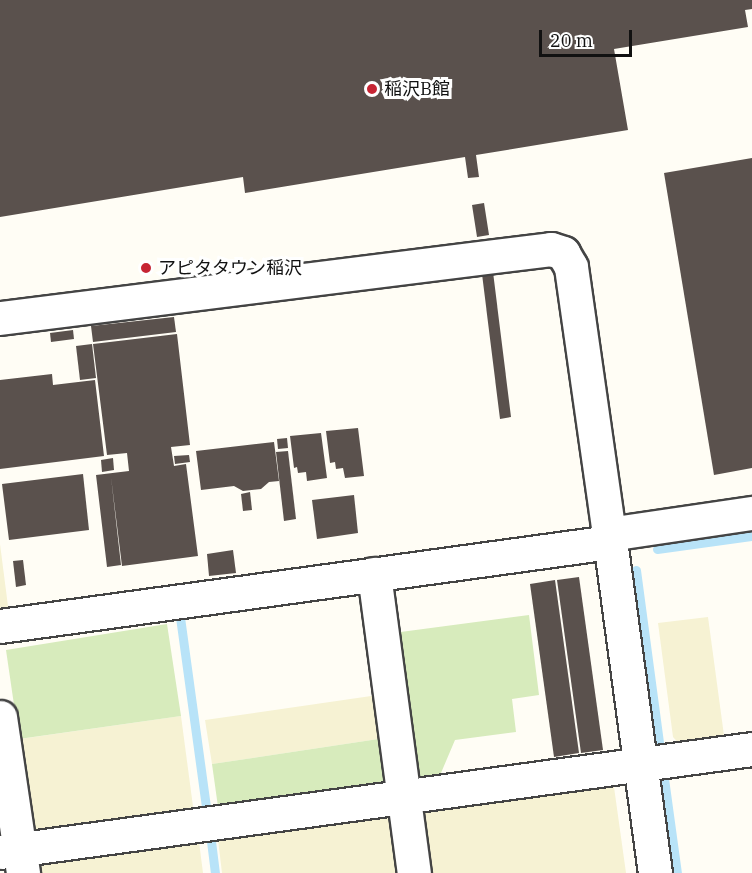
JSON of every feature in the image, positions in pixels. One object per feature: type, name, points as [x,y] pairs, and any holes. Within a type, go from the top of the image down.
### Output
[{"type":"street","points":[[0,318],[551,249],[563,253],[571,267],[654,873]]},
{"type":"street","points":[[0,626],[374,574],[609,538],[752,513]]},
{"type":"street","points":[[374,574],[414,873]]},
{"type":"street","points":[[0,717],[14,858],[404,797],[752,749]]},
{"type":"shaded area","points":[[0,544],[9,614],[0,615]]},
{"type":"shaded area","points":[[708,617],[725,743],[684,749],[673,737],[658,623]]},
{"type":"shaded area","points":[[378,695],[385,738],[212,764],[205,720]]},
{"type":"shaded area","points":[[181,716],[194,814],[38,839],[28,830],[20,739]]},
{"type":"shaded area","points":[[603,779],[614,787],[626,873],[424,873],[416,812],[423,803]]},
{"type":"shaded area","points":[[389,804],[406,873],[222,873],[217,831]]},
{"type":"shaded area","points":[[198,834],[203,873],[35,873],[41,855]]},
{"type":"green space","points":[[529,615],[539,695],[512,699],[516,732],[455,740],[438,780],[419,783],[393,633]]},
{"type":"green space","points":[[167,624],[181,716],[19,739],[6,650]]},
{"type":"green space","points":[[385,738],[391,780],[383,789],[219,814],[212,764]]},
{"type":"building","name":"稲沢B館","points":[[0,0],[752,0],[752,9],[745,10],[748,27],[614,49],[628,130],[476,155],[479,177],[468,178],[465,157],[245,193],[243,177],[0,217]]},
{"type":"building","points":[[752,158],[752,468],[714,475],[664,173]]},
{"type":"building","points":[[484,203],[489,235],[477,237],[472,205]]},
{"type":"building","points":[[493,272],[511,417],[500,419],[482,274]]},
{"type":"building","points":[[174,317],[176,332],[93,342],[91,326]]},
{"type":"building","points":[[73,330],[74,339],[51,342],[50,333]]},
{"type":"building","points":[[177,334],[190,445],[171,447],[174,466],[186,464],[198,556],[122,566],[111,477],[121,565],[107,567],[96,475],[129,471],[127,453],[107,455],[93,344]]},
{"type":"building","points":[[92,344],[96,378],[80,380],[76,346]]},
{"type":"building","points":[[52,374],[53,385],[95,380],[104,456],[0,469],[0,380]]},
{"type":"building","points":[[358,428],[364,476],[345,478],[343,468],[336,469],[335,462],[330,463],[326,431]]},
{"type":"building","points":[[321,433],[327,478],[307,481],[306,472],[298,473],[297,467],[294,468],[290,436]]},
{"type":"building","points":[[287,438],[288,448],[278,449],[277,439]]},
{"type":"building","points":[[274,442],[279,481],[269,482],[261,489],[243,491],[234,486],[201,490],[196,451]]},
{"type":"building","points":[[288,451],[296,519],[284,521],[276,452]]},
{"type":"building","points":[[189,455],[190,462],[175,464],[174,456]]},
{"type":"building","points":[[113,458],[114,470],[102,472],[101,460]]},
{"type":"building","points":[[83,474],[89,530],[9,540],[2,484]]},
{"type":"building","points":[[250,492],[252,510],[243,511],[241,494]]},
{"type":"building","points":[[354,495],[358,533],[317,539],[312,500]]},
{"type":"building","points":[[233,550],[236,573],[209,576],[207,554]]},
{"type":"building","points":[[23,560],[26,585],[16,587],[13,561]]},
{"type":"building","points":[[579,577],[603,750],[581,753],[557,580]]},
{"type":"building","points":[[555,580],[579,753],[554,757],[530,584]]},
{"type":"waterway","points":[[657,549],[752,536]]},
{"type":"waterway","points":[[636,570],[660,750]]},
{"type":"waterway","points":[[180,617],[207,813]]},
{"type":"waterway","points":[[663,771],[677,873]]},
{"type":"waterway","points":[[210,833],[215,873]]},
{"type":"place","name":"稲沢B館","points":[[372,89]]},
{"type":"place","name":"アピタタウン稲沢","points":[[146,268]]}]
